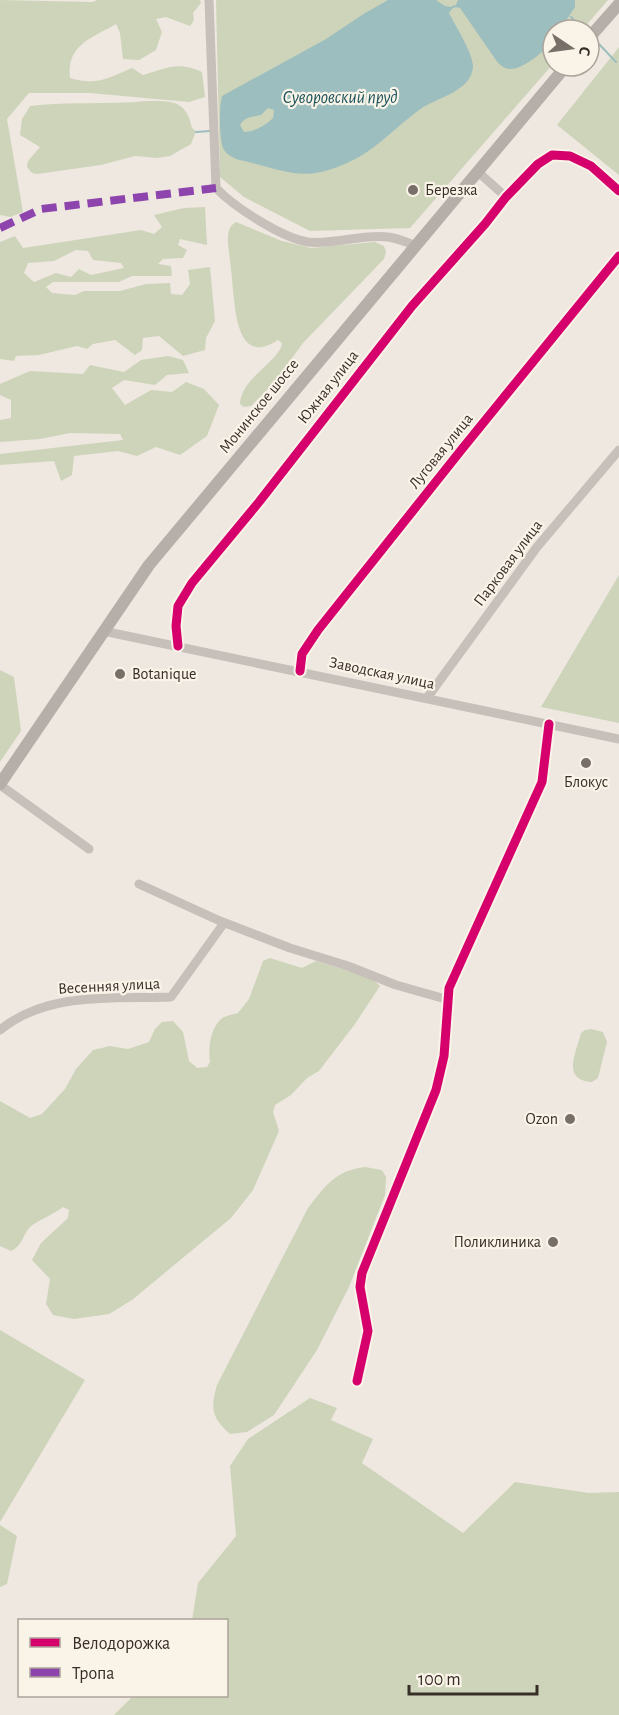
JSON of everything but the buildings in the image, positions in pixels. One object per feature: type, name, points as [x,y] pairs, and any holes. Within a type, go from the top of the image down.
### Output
[{"type":"main road","points":[[601,24],[619,4]]},
{"type":"main road","name":"Монинское шоссе","points":[[0,785],[149,565],[556,78]]},
{"type":"street","points":[[210,0],[216,188],[224,197],[245,212],[288,235],[307,242],[386,237],[414,245]]},
{"type":"street","name":"Южная улица","points":[[178,646],[176,626],[178,606],[192,583],[259,502],[412,306],[506,197],[538,164],[552,155],[570,156],[591,166],[619,191]]},
{"type":"street","points":[[477,171],[506,197]]},
{"type":"street","name":"Луговая улица","points":[[300,671],[302,654],[318,630],[619,256]]},
{"type":"street","name":"Парковая улица","points":[[427,698],[537,547],[619,450]]},
{"type":"street","name":"Заводская улица","points":[[103,631],[619,739]]},
{"type":"street","points":[[357,1382],[368,1330],[360,1287],[362,1273],[436,1090],[444,1056],[449,988],[542,782],[549,724]]},
{"type":"street","points":[[0,785],[89,849]]},
{"type":"street","points":[[139,884],[224,923],[396,985],[449,1000]]},
{"type":"street","name":"Весенняя улица","points":[[0,1030],[13,1020],[43,1006],[63,1001],[171,997],[224,923]]},
{"type":"green space","points":[[0,0],[93,2],[97,0],[200,0],[201,3],[193,13],[194,20],[190,26],[166,17],[156,19],[162,32],[156,50],[139,60],[123,59],[120,33],[116,24],[90,39],[76,50],[70,67],[70,78],[95,81],[109,78],[132,68],[143,75],[179,66],[202,72],[205,97],[189,102],[90,93],[29,93],[7,119],[23,212],[10,217],[0,215]]},
{"type":"green space","points":[[216,0],[608,0],[592,18],[541,18],[541,78],[410,228],[310,231],[244,197],[220,177]]},
{"type":"green space","points":[[619,47],[619,175],[557,125],[594,78],[601,78],[601,70]]},
{"type":"green space","points":[[171,102],[182,107],[192,128],[196,131],[191,144],[170,156],[157,158],[135,156],[101,165],[37,174],[32,173],[27,167],[28,161],[40,147],[20,135],[22,119],[30,106]]},
{"type":"green space","points":[[205,207],[207,245],[180,239],[178,245],[187,250],[183,258],[163,259],[158,264],[171,266],[172,276],[132,276],[119,282],[53,282],[46,287],[52,293],[75,295],[84,291],[120,291],[146,284],[170,283],[171,294],[182,295],[190,284],[188,270],[210,267],[215,321],[206,338],[205,350],[183,356],[159,336],[143,338],[142,350],[135,355],[115,340],[93,344],[87,349],[77,346],[39,355],[16,356],[14,361],[0,359],[0,242],[15,236],[23,248],[141,230],[154,234],[162,227],[154,215],[184,208]],"holes":[[[76,250],[88,251],[93,260],[121,263],[124,268],[91,275],[79,269],[71,277],[56,273],[34,282],[24,273],[28,263],[54,261]]]},
{"type":"green space","points":[[236,222],[282,241],[311,248],[375,242],[384,246],[386,252],[384,259],[303,343],[273,384],[251,406],[244,407],[240,404],[246,386],[275,356],[282,343],[278,340],[265,346],[255,347],[247,343],[242,335],[236,313],[228,244],[228,234]]},
{"type":"green space","points":[[168,356],[183,360],[189,373],[167,375],[155,385],[124,380],[112,388],[125,405],[151,390],[172,392],[186,382],[204,389],[219,405],[207,436],[180,455],[156,447],[137,456],[118,451],[74,456],[72,475],[61,481],[54,461],[0,465],[0,454],[123,440],[120,434],[70,433],[40,439],[0,442],[0,420],[11,418],[11,400],[0,395],[0,384],[30,371],[83,374],[90,365],[124,372],[141,360]]},
{"type":"green space","points":[[619,575],[619,723],[541,707]]},
{"type":"green space","points":[[0,670],[14,677],[21,731],[0,762]]},
{"type":"green space","points":[[270,958],[302,968],[316,961],[370,977],[380,986],[355,1024],[319,1071],[307,1078],[291,1095],[275,1105],[273,1112],[279,1131],[253,1190],[231,1218],[132,1300],[109,1314],[74,1319],[53,1315],[46,1304],[50,1279],[32,1260],[41,1243],[68,1218],[69,1210],[63,1207],[31,1226],[15,1249],[11,1251],[0,1246],[0,1101],[30,1118],[42,1114],[65,1089],[76,1069],[93,1050],[110,1046],[128,1049],[149,1042],[155,1029],[162,1022],[173,1021],[183,1032],[189,1061],[197,1068],[207,1067],[210,1062],[210,1040],[214,1029],[224,1017],[238,1013],[249,999],[263,961]]},
{"type":"green space","points":[[591,1029],[603,1032],[607,1042],[598,1078],[592,1082],[576,1076],[573,1064],[581,1033]]},
{"type":"green space","points":[[365,1167],[382,1170],[386,1177],[385,1195],[349,1287],[317,1350],[274,1415],[247,1432],[230,1434],[219,1423],[214,1412],[217,1385],[308,1208],[332,1180],[346,1172]]},
{"type":"green space","points":[[0,1330],[85,1380],[0,1522]]},
{"type":"green space","points":[[310,1398],[337,1408],[331,1420],[373,1439],[362,1463],[463,1533],[515,1482],[589,1493],[619,1492],[619,1715],[114,1715],[132,1697],[228,1697],[228,1619],[192,1619],[198,1583],[236,1536],[230,1466],[248,1439]]},
{"type":"green space","points":[[0,1525],[17,1536],[7,1584],[0,1587]]},
{"type":"water","name":"Суворовский пруд","points":[[388,0],[436,0],[451,7],[449,13],[473,62],[471,75],[467,82],[422,108],[359,157],[335,168],[311,174],[290,173],[230,156],[222,146],[220,132],[222,96],[326,39]],"holes":[[[268,108],[274,110],[273,118],[267,123],[244,132],[240,125],[244,120],[261,115]]]},
{"type":"water","points":[[458,0],[575,0],[575,7],[568,18],[541,18],[541,53],[528,63],[510,69],[498,63],[460,8],[455,7]]},
{"type":"waterway","points":[[451,8],[455,6]]},
{"type":"waterway","points":[[601,46],[616,62]]},
{"type":"waterway","points":[[196,132],[210,131]]},
{"type":"marked path","points":[[0,228],[41,209],[216,188]]},
{"type":"cycle path","points":[[178,646],[176,626],[178,606],[192,583],[259,502],[412,306],[506,197],[538,164],[552,155],[570,156],[591,166],[619,191]]},
{"type":"cycle path","points":[[300,671],[302,654],[318,630],[619,256]]},
{"type":"cycle path","points":[[357,1381],[368,1331],[360,1287],[362,1273],[436,1090],[444,1056],[449,988],[542,782],[549,724]]},
{"type":"place","name":"Березка","points":[[413,190]]},
{"type":"place","name":"Botanique","points":[[120,674]]},
{"type":"place","name":"Блокус","points":[[586,763]]},
{"type":"place","name":"Ozon","points":[[570,1119]]},
{"type":"place","name":"Поликлиника","points":[[553,1242]]}]
